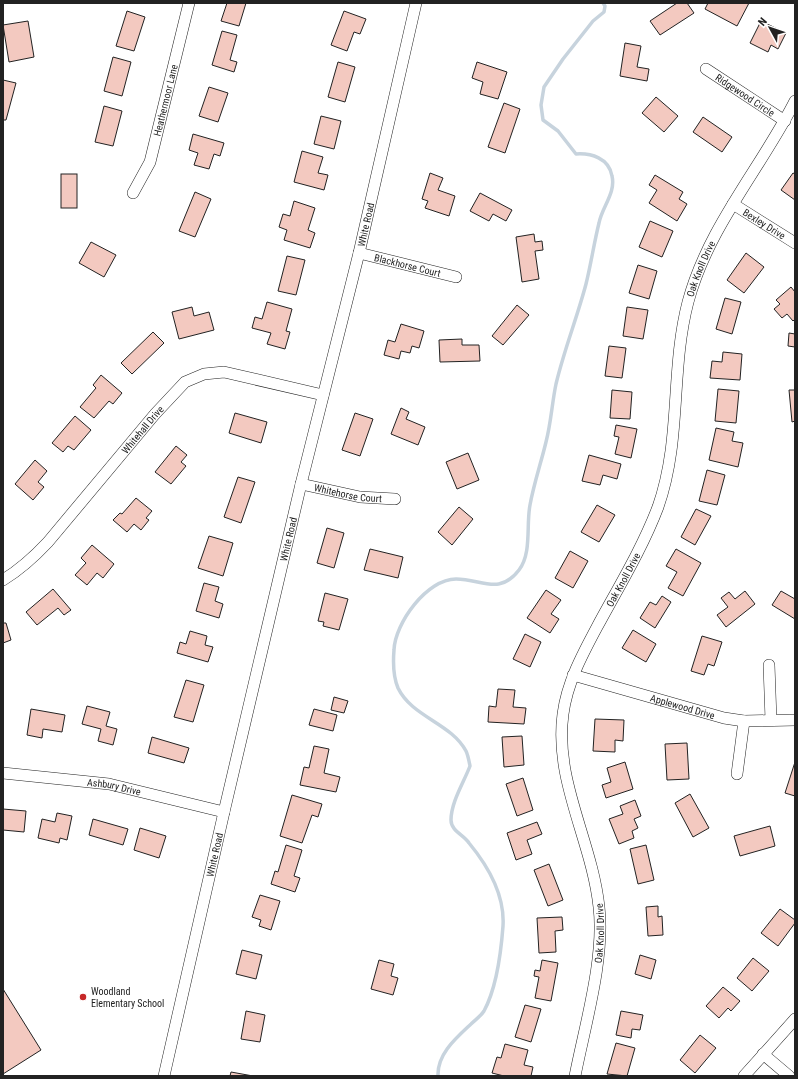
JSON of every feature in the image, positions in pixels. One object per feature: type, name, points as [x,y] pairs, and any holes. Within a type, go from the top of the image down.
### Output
[{"type":"street","name":"Heathermoor Lane","points":[[133,193],[150,162],[189,3]]},
{"type":"street","name":"White Road","points":[[164,1076],[224,812],[323,395],[359,253],[416,3]]},
{"type":"street","name":"Ridgewood Circle","points":[[706,69],[785,121]]},
{"type":"street","name":"Oak Knoll Drive","points":[[575,1076],[597,964],[601,923],[593,877],[566,781],[561,744],[563,716],[573,675],[642,543],[663,492],[674,443],[678,360],[681,332],[687,306],[708,248],[733,204],[785,121],[795,101]]},
{"type":"street","name":"Bexley Drive","points":[[733,204],[795,243]]},
{"type":"street","name":"Blackhorse Court","points":[[359,253],[456,277]]},
{"type":"street","name":"Whitehall Drive","points":[[3,580],[19,571],[33,559],[177,388],[185,382],[204,374],[224,372],[323,395]]},
{"type":"street","name":"Whitehorse Court","points":[[302,484],[360,497],[395,499]]},
{"type":"street","points":[[768,665],[771,720]]},
{"type":"street","name":"Applewood Drive","points":[[573,675],[717,716],[744,721],[795,720]]},
{"type":"street","points":[[738,774],[744,721]]},
{"type":"street","name":"Ashbury Drive","points":[[3,773],[109,784],[224,812]]},
{"type":"street","points":[[744,1076],[795,1019]]},
{"type":"street","points":[[763,1054],[789,1076]]},
{"type":"building","points":[[227,3],[246,3],[239,26],[221,21]]},
{"type":"building","points":[[677,3],[687,3],[694,13],[660,35],[650,21]]},
{"type":"building","points":[[708,3],[749,3],[737,26],[705,9]]},
{"type":"building","points":[[127,11],[145,17],[134,51],[116,46]]},
{"type":"building","points":[[344,11],[366,19],[360,34],[354,32],[347,51],[331,45]]},
{"type":"building","points":[[28,21],[34,57],[9,62],[3,25]]},
{"type":"building","points":[[761,21],[786,33],[778,49],[771,45],[768,52],[750,43]]},
{"type":"building","points":[[222,31],[237,35],[230,60],[237,62],[234,72],[212,65]]},
{"type":"building","points":[[625,43],[641,46],[637,67],[649,69],[647,81],[620,76]]},
{"type":"building","points":[[113,57],[131,62],[122,96],[104,91]]},
{"type":"building","points":[[338,62],[355,67],[345,102],[328,97]]},
{"type":"building","points":[[477,62],[507,72],[498,99],[480,94],[483,82],[472,78]]},
{"type":"building","points":[[3,80],[16,83],[6,120],[3,120]]},
{"type":"building","points":[[209,87],[228,93],[218,122],[199,116]]},
{"type":"building","points":[[656,97],[678,116],[664,132],[642,113]]},
{"type":"building","points":[[504,103],[520,109],[505,153],[488,147]]},
{"type":"building","points":[[104,106],[122,111],[113,146],[95,142]]},
{"type":"building","points":[[321,116],[341,121],[334,149],[314,144]]},
{"type":"building","points":[[703,117],[732,137],[722,152],[693,132]]},
{"type":"building","points":[[193,134],[224,143],[220,156],[214,154],[209,169],[194,165],[198,153],[189,150]]},
{"type":"building","points":[[302,151],[323,157],[318,173],[328,175],[324,190],[294,182]]},
{"type":"building","points":[[430,173],[443,178],[438,190],[455,196],[449,216],[425,208],[428,201],[422,199]]},
{"type":"building","points":[[793,173],[795,174],[795,200],[781,190]]},
{"type":"building","points":[[61,174],[77,174],[77,208],[61,208]]},
{"type":"building","points":[[655,175],[683,192],[679,199],[687,204],[677,221],[649,203],[657,190],[649,185]]},
{"type":"building","points":[[195,192],[211,199],[195,237],[179,231]]},
{"type":"building","points":[[480,193],[512,210],[506,221],[493,214],[489,221],[470,211]]},
{"type":"building","points":[[294,201],[315,208],[308,230],[315,233],[310,248],[284,240],[287,230],[279,227],[283,214],[290,216]]},
{"type":"building","points":[[650,221],[673,231],[662,257],[639,247]]},
{"type":"building","points":[[534,234],[535,242],[542,241],[543,250],[535,251],[539,279],[522,282],[516,237]]},
{"type":"building","points":[[91,242],[116,255],[104,277],[79,263]]},
{"type":"building","points":[[746,253],[764,267],[744,293],[727,280]]},
{"type":"building","points":[[287,256],[305,260],[296,295],[278,291]]},
{"type":"building","points":[[638,265],[657,271],[649,299],[629,293]]},
{"type":"building","points":[[791,287],[795,292],[795,319],[793,321],[787,314],[782,318],[774,309],[780,304],[776,300]]},
{"type":"building","points":[[725,298],[741,302],[732,334],[716,329]]},
{"type":"building","points":[[267,302],[292,309],[286,331],[290,332],[285,349],[267,344],[271,333],[252,328],[255,317],[262,319]]},
{"type":"building","points":[[517,305],[529,315],[503,345],[492,336]]},
{"type":"building","points":[[192,307],[194,316],[209,312],[214,330],[179,339],[172,312]]},
{"type":"building","points":[[627,307],[648,310],[643,339],[623,336]]},
{"type":"building","points":[[401,324],[424,331],[419,348],[412,346],[410,353],[401,351],[399,359],[384,355],[388,340],[395,342]]},
{"type":"building","points":[[153,332],[164,343],[132,374],[121,363]]},
{"type":"building","points":[[789,333],[795,334],[795,347],[788,346]]},
{"type":"building","points":[[462,339],[462,345],[479,345],[480,361],[440,362],[439,340]]},
{"type":"building","points":[[609,346],[626,348],[622,378],[605,376]]},
{"type":"building","points":[[723,352],[742,354],[740,380],[710,378],[712,361],[722,362]]},
{"type":"building","points":[[101,375],[122,393],[113,404],[109,401],[94,418],[80,407],[96,388],[93,385]]},
{"type":"building","points":[[718,389],[739,391],[736,423],[715,421]]},
{"type":"building","points":[[612,390],[632,392],[630,419],[610,418]]},
{"type":"building","points":[[789,390],[795,390],[795,421],[792,422]]},
{"type":"building","points":[[401,408],[409,412],[406,419],[425,427],[418,445],[391,434]]},
{"type":"building","points":[[235,413],[267,422],[261,443],[229,433]]},
{"type":"building","points":[[355,413],[373,419],[360,456],[342,450]]},
{"type":"building","points":[[75,416],[91,430],[74,450],[68,446],[63,452],[52,443]]},
{"type":"building","points":[[616,425],[637,429],[631,458],[615,454],[619,437],[614,436]]},
{"type":"building","points":[[716,428],[734,432],[732,441],[743,443],[738,467],[709,460]]},
{"type":"building","points":[[176,446],[187,455],[181,462],[186,466],[171,484],[155,472]]},
{"type":"building","points":[[468,453],[479,480],[457,489],[446,462]]},
{"type":"building","points":[[589,455],[621,464],[617,479],[603,475],[600,485],[582,481]]},
{"type":"building","points":[[35,460],[47,471],[38,482],[44,487],[33,500],[15,484]]},
{"type":"building","points":[[707,470],[725,475],[717,505],[699,501]]},
{"type":"building","points":[[238,477],[255,482],[241,523],[224,517]]},
{"type":"building","points":[[136,498],[152,511],[146,518],[149,520],[141,530],[134,524],[127,532],[113,520],[120,513],[122,514]]},
{"type":"building","points":[[597,505],[615,515],[599,542],[581,532]]},
{"type":"building","points":[[459,507],[473,519],[452,545],[438,532]]},
{"type":"building","points":[[696,509],[711,516],[695,545],[681,537]]},
{"type":"building","points":[[327,528],[344,533],[334,568],[317,563]]},
{"type":"building","points":[[209,536],[233,543],[223,576],[198,568]]},
{"type":"building","points":[[92,545],[114,564],[103,578],[97,573],[87,585],[75,575],[86,563],[81,558]]},
{"type":"building","points":[[370,549],[403,557],[398,578],[364,570]]},
{"type":"building","points":[[676,549],[701,563],[683,596],[668,588],[677,572],[666,566]]},
{"type":"building","points":[[570,551],[588,561],[573,588],[555,578]]},
{"type":"building","points":[[204,583],[219,587],[215,601],[223,604],[219,618],[196,611]]},
{"type":"building","points":[[53,589],[71,610],[64,615],[58,608],[37,625],[26,612]]},
{"type":"building","points":[[546,590],[561,600],[551,614],[559,619],[550,633],[527,618]]},
{"type":"building","points":[[745,591],[755,604],[726,627],[717,615],[728,607],[721,598],[729,592],[735,599]]},
{"type":"building","points":[[781,591],[795,599],[795,619],[772,605]]},
{"type":"building","points":[[325,593],[348,599],[339,630],[323,626],[324,622],[318,621]]},
{"type":"building","points":[[662,596],[671,602],[655,628],[640,618],[650,602],[656,605]]},
{"type":"building","points":[[3,623],[6,623],[11,640],[3,643]]},
{"type":"building","points":[[633,630],[656,644],[646,662],[622,648]]},
{"type":"building","points":[[190,631],[207,636],[205,645],[213,647],[208,662],[177,653],[180,642],[186,644]]},
{"type":"building","points":[[525,634],[541,642],[530,667],[513,659]]},
{"type":"building","points":[[702,636],[722,642],[714,666],[708,664],[704,675],[691,671]]},
{"type":"building","points":[[186,680],[204,685],[193,722],[174,717]]},
{"type":"building","points":[[498,689],[515,690],[513,707],[526,708],[524,724],[488,722],[489,706],[496,707]]},
{"type":"building","points":[[334,697],[348,701],[344,713],[331,710]]},
{"type":"building","points":[[87,706],[110,712],[106,726],[117,729],[113,745],[98,741],[101,729],[82,724]]},
{"type":"building","points":[[31,709],[65,715],[62,732],[43,729],[42,738],[27,735]]},
{"type":"building","points":[[314,709],[337,715],[333,731],[309,725]]},
{"type":"building","points":[[595,719],[624,720],[623,741],[615,740],[615,752],[593,751]]},
{"type":"building","points":[[522,736],[524,765],[504,767],[502,737]]},
{"type":"building","points":[[152,737],[189,748],[184,763],[148,753]]},
{"type":"building","points":[[687,743],[689,779],[667,780],[665,744]]},
{"type":"building","points":[[314,746],[329,749],[324,773],[340,777],[336,792],[300,785],[304,767],[309,768]]},
{"type":"building","points":[[625,762],[633,789],[606,798],[602,785],[611,782],[607,768]]},
{"type":"building","points":[[795,762],[795,796],[785,793]]},
{"type":"building","points":[[523,778],[533,810],[517,816],[506,784]]},
{"type":"building","points":[[690,794],[709,828],[693,837],[675,803]]},
{"type":"building","points":[[292,795],[322,804],[318,817],[312,815],[302,843],[280,836]]},
{"type":"building","points":[[635,800],[641,816],[634,819],[638,828],[632,831],[634,838],[619,844],[609,819],[623,814],[620,806]]},
{"type":"building","points":[[3,809],[26,811],[24,832],[3,830]]},
{"type":"building","points":[[57,813],[72,816],[67,840],[60,838],[59,843],[38,838],[42,819],[55,822]]},
{"type":"building","points":[[93,819],[128,829],[123,845],[89,835]]},
{"type":"building","points":[[537,822],[542,834],[527,840],[532,854],[516,860],[507,833]]},
{"type":"building","points":[[770,826],[775,846],[740,856],[734,836]]},
{"type":"building","points":[[140,828],[166,836],[159,858],[134,850]]},
{"type":"building","points":[[286,845],[302,850],[294,876],[300,878],[295,892],[271,884],[275,871],[278,872]]},
{"type":"building","points":[[646,845],[654,880],[638,884],[630,849]]},
{"type":"building","points":[[549,864],[563,900],[548,906],[534,870]]},
{"type":"building","points":[[260,895],[280,901],[271,930],[259,926],[261,920],[252,917]]},
{"type":"building","points":[[658,906],[658,917],[662,916],[663,935],[648,936],[646,907]]},
{"type":"building","points":[[780,909],[795,920],[795,923],[778,946],[761,933]]},
{"type":"building","points":[[562,917],[563,930],[555,931],[556,952],[539,953],[537,918]]},
{"type":"building","points":[[242,950],[262,955],[256,979],[236,974]]},
{"type":"building","points":[[640,955],[656,960],[651,979],[635,974]]},
{"type":"building","points":[[753,958],[769,971],[752,991],[737,978]]},
{"type":"building","points":[[379,960],[394,964],[391,976],[398,978],[393,995],[371,989]]},
{"type":"building","points":[[542,960],[558,963],[551,1001],[535,998],[539,977],[534,976],[535,970],[540,971]]},
{"type":"building","points":[[723,987],[740,1001],[731,1011],[728,1008],[719,1018],[706,1006]]},
{"type":"building","points":[[3,989],[41,1050],[3,1074]]},
{"type":"building","points":[[525,1005],[541,1009],[531,1042],[515,1037]]},
{"type":"building","points":[[246,1011],[265,1015],[260,1042],[241,1039]]},
{"type":"building","points":[[621,1011],[643,1015],[640,1030],[632,1029],[631,1038],[616,1035]]},
{"type":"building","points":[[700,1035],[716,1048],[695,1073],[680,1060]]},
{"type":"building","points":[[616,1043],[635,1048],[627,1076],[607,1074]]},
{"type":"building","points":[[505,1044],[528,1050],[524,1065],[533,1067],[531,1076],[504,1076],[492,1073],[497,1057],[501,1058]]},
{"type":"building","points":[[231,1072],[253,1076],[230,1076]]},
{"type":"waterway","points":[[438,1076],[441,1061],[448,1047],[481,1015],[488,1002],[495,981],[500,958],[503,914],[498,892],[489,871],[467,840],[455,830],[451,820],[453,806],[470,766],[467,753],[459,741],[451,733],[412,706],[404,698],[395,679],[394,650],[396,639],[406,616],[414,604],[434,586],[445,581],[456,579],[490,584],[504,582],[512,578],[519,570],[526,555],[530,505],[548,435],[556,384],[586,284],[597,231],[613,182],[610,170],[603,161],[588,154],[576,154],[558,131],[543,120],[541,105],[544,87],[563,59],[593,21],[604,12],[605,6],[603,3]]},
{"type":"place","name":"Woodland Elementary School","points":[[83,997]]}]
